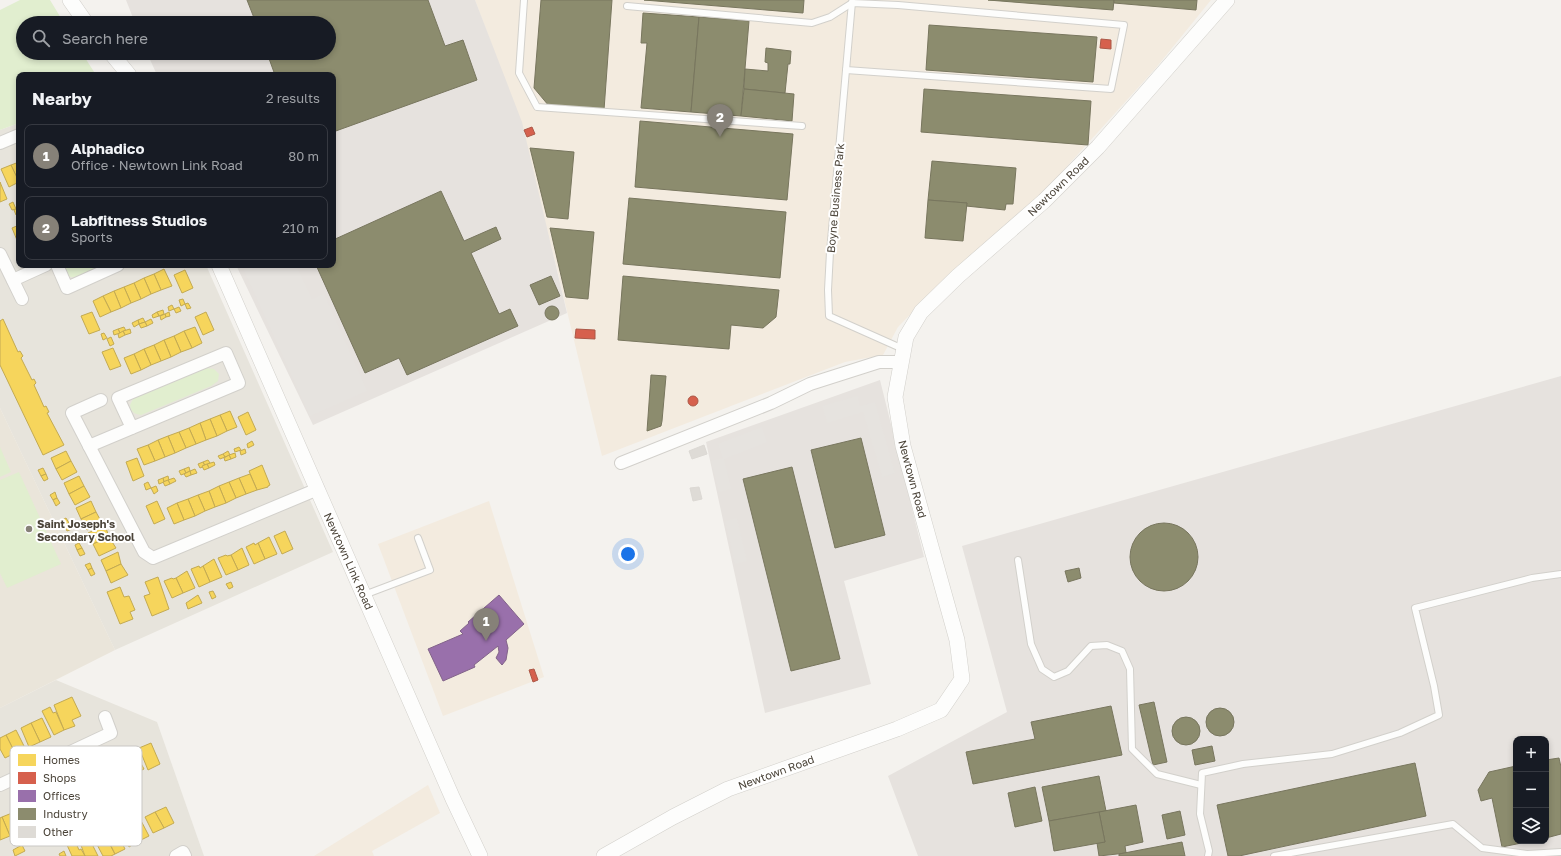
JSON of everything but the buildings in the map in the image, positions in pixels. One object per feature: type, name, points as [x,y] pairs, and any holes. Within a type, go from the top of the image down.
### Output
[{"type":"street","points":[[70,0],[81,16]]},
{"type":"street","name":"Newtown Road","points":[[604,856],[673,817],[728,789],[897,729],[941,710],[962,679],[957,640],[903,446],[895,397],[906,337],[921,312],[958,276],[1044,201],[1098,147],[1227,0]]},
{"type":"street","points":[[116,60],[126,72]]},
{"type":"street","points":[[0,143],[16,136]]},
{"type":"street","points":[[0,254],[22,299]]},
{"type":"street","points":[[13,280],[39,268]]},
{"type":"street","points":[[58,268],[67,288],[111,268]]},
{"type":"street","name":"Newtown Link Road","points":[[220,268],[453,800],[480,856]]},
{"type":"street","points":[[89,446],[132,428],[239,383],[226,353],[118,398],[132,428]]},
{"type":"street","points":[[621,463],[771,403],[810,384],[902,356]]},
{"type":"street","points":[[101,400],[72,413],[144,552],[152,558],[318,489]]},
{"type":"street","points":[[82,746],[112,732],[105,717]]},
{"type":"street","points":[[0,785],[10,780]]},
{"type":"street","points":[[176,856],[183,852],[185,856]]},
{"type":"lane","points":[[524,0],[519,73],[537,107],[802,126]]},
{"type":"lane","points":[[626,6],[812,23],[830,17],[852,2],[1124,25],[1112,89],[846,70]]},
{"type":"lane","name":"Boyne Business Park","points":[[852,2],[830,252],[828,290],[829,316],[902,356]]},
{"type":"lane","points":[[364,595],[430,570],[418,538]]},
{"type":"lane","points":[[1018,560],[1030,644],[1042,669],[1054,677],[1068,671],[1091,646],[1107,645],[1122,651],[1130,669],[1132,749],[1157,774],[1201,785]]},
{"type":"lane","points":[[1208,856],[1209,851],[1200,814],[1202,773],[1243,764],[1332,754],[1400,733],[1439,715],[1434,686],[1415,608],[1532,578],[1561,574]]},
{"type":"lane","points":[[1274,856],[1453,824],[1482,848],[1527,854],[1561,852]]},
{"type":"shaded area","points":[[126,0],[475,0],[522,122],[567,313],[313,425],[237,268],[336,268],[336,72],[156,72],[150,60],[336,60],[336,16],[132,16]]},
{"type":"shaded area","points":[[475,0],[1211,0],[1155,69],[1042,194],[946,278],[898,327],[883,355],[845,362],[602,456],[551,245],[497,59]]},
{"type":"shaded area","points":[[16,124],[16,268],[207,268],[333,552],[115,650],[0,408],[0,130]]},
{"type":"shaded area","points":[[248,268],[297,268],[312,299],[324,294],[367,391],[310,416],[244,270]]},
{"type":"shaded area","points":[[1561,376],[1561,856],[918,856],[888,776],[1007,712],[962,546]]},
{"type":"shaded area","points":[[880,380],[924,557],[844,581],[871,684],[765,713],[706,442]]},
{"type":"shaded area","points":[[858,396],[860,406],[875,402],[895,473],[882,477],[863,412],[827,423],[822,406]]},
{"type":"shaded area","name":"Saint Joseph's Secondary School","points":[[0,408],[115,650],[0,708]]},
{"type":"shaded area","points":[[762,427],[767,442],[724,459],[731,489],[719,492],[711,461],[723,458],[718,444]]},
{"type":"shaded area","points":[[489,501],[544,677],[443,716],[378,544]]},
{"type":"shaded area","points":[[737,518],[747,561],[735,564],[725,521]]},
{"type":"shaded area","points":[[56,680],[157,722],[204,856],[0,856],[0,708]]},
{"type":"shaded area","points":[[428,785],[440,813],[372,851],[374,856],[314,856]]},
{"type":"green space","points":[[20,0],[50,0],[60,16],[16,16],[16,60],[86,60],[94,72],[16,72],[16,124],[0,130],[0,10]]},
{"type":"green space","points":[[98,268],[75,278],[68,276],[64,269]]},
{"type":"green space","points":[[206,368],[214,369],[219,374],[218,381],[211,386],[141,415],[132,411],[130,405],[133,399]]},
{"type":"green space","points":[[0,447],[11,472],[0,477]]},
{"type":"green space","points":[[19,472],[61,564],[7,588],[0,573],[0,480]]},
{"type":"place","name":"Labfitness Studios","points":[[720,137]]},
{"type":"place","name":"Saint Joseph's Secondary School","points":[[29,529]]},
{"type":"place","name":"Alphadico","points":[[486,641]]}]
